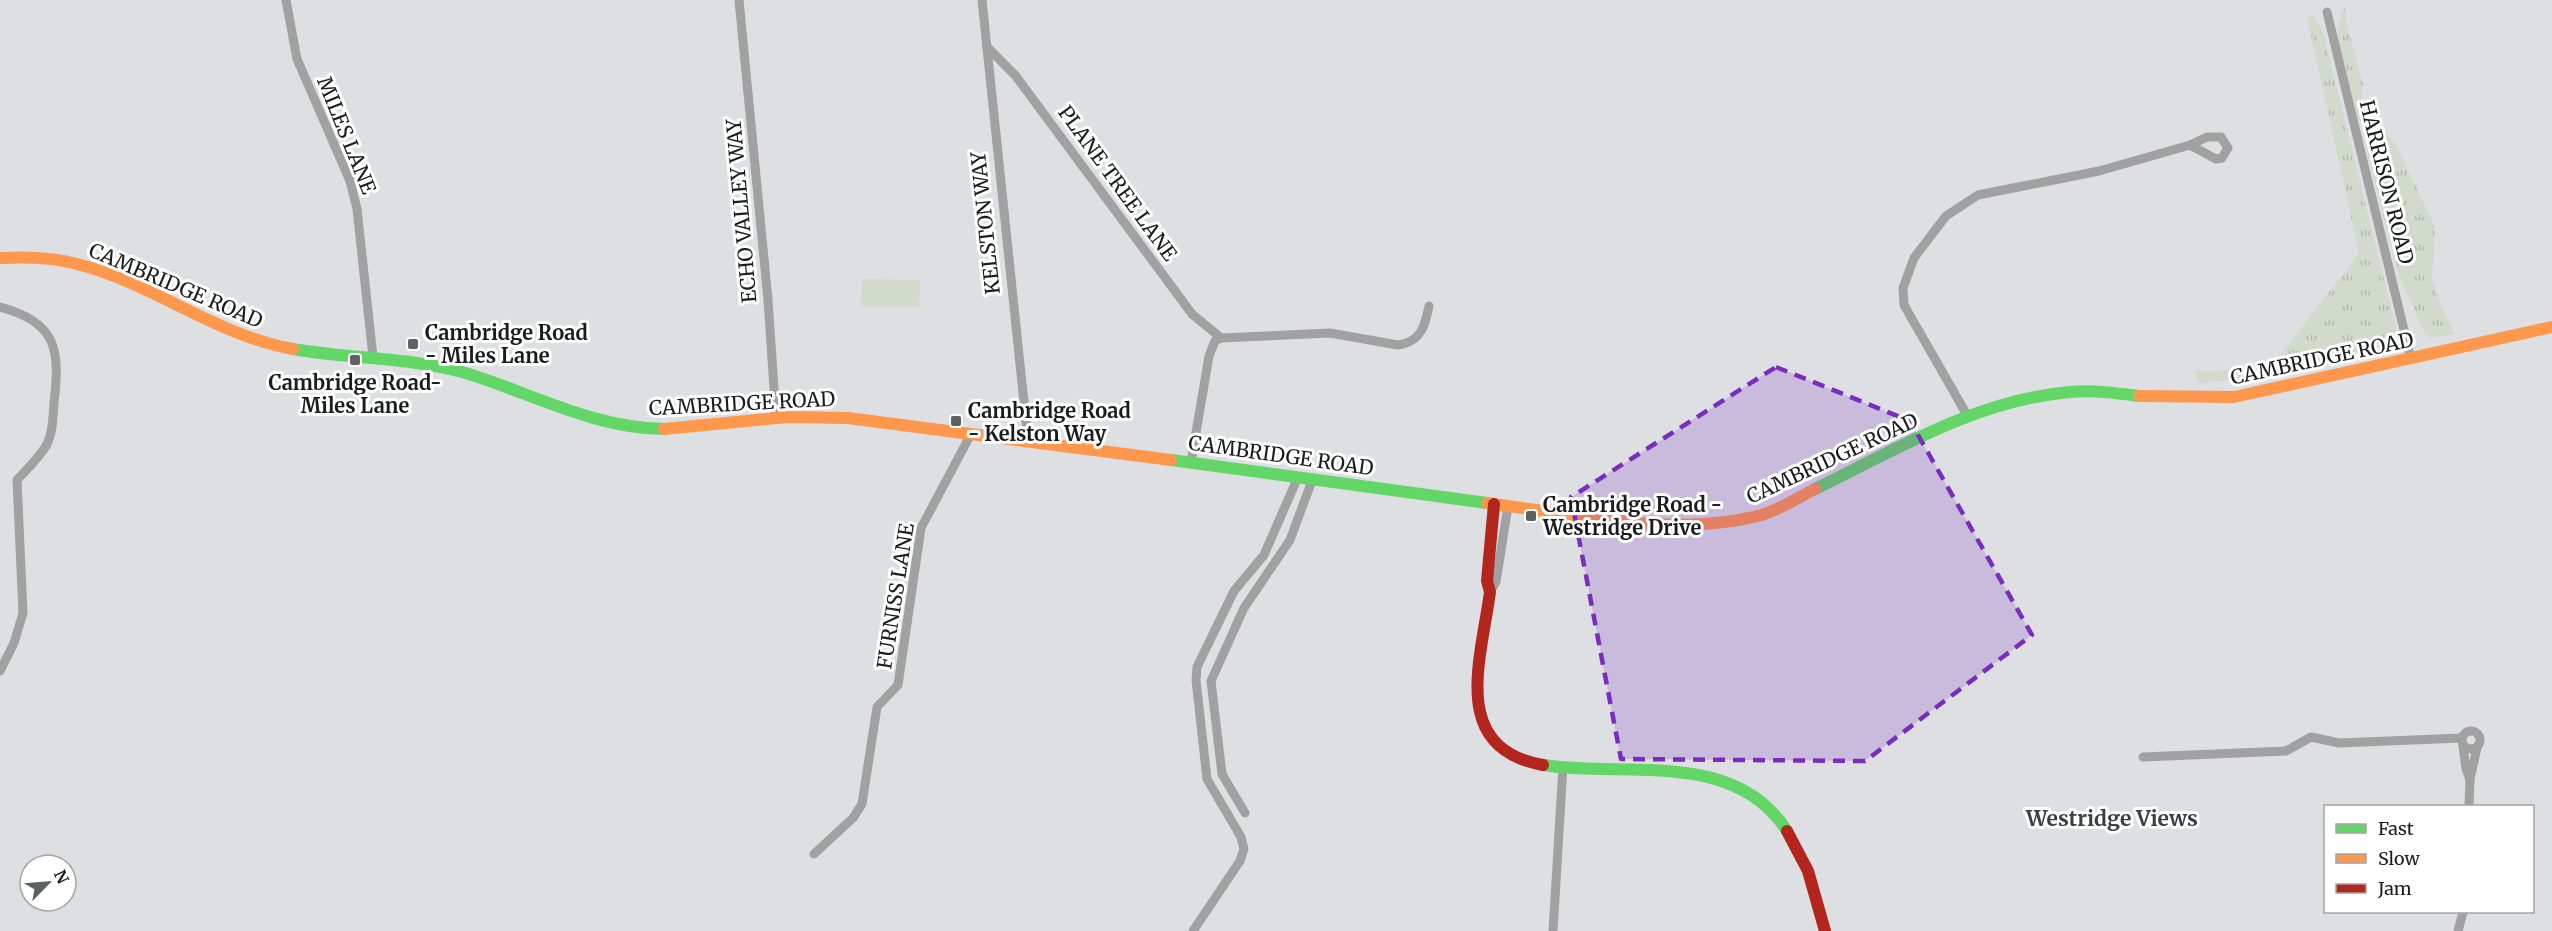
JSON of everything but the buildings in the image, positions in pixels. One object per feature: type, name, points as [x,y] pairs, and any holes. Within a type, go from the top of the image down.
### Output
[{"type":"main road","name":"CAMBRIDGE ROAD","points":[[0,258],[40,255],[88,266],[228,330],[258,341],[309,351],[417,362],[464,373],[582,415],[622,425],[672,430],[703,429],[776,418],[862,419],[1508,506],[1651,523],[1699,526],[1732,523],[1784,506],[1967,416],[2011,402],[2069,392],[2096,391],[2162,398],[2234,397],[2552,327]]},
{"type":"main road","points":[[1494,504],[1487,581],[1490,592],[1477,696],[1482,721],[1494,742],[1515,758],[1563,766],[1682,771],[1701,774],[1743,790],[1760,802],[1791,833],[1812,879],[1825,931]]},
{"type":"street","name":"MILES LANE","points":[[286,0],[297,59],[346,171],[357,209],[373,357]]},
{"type":"street","name":"ECHO VALLEY WAY","points":[[739,0],[768,300],[776,418]]},
{"type":"street","name":"KELSTON WAY","points":[[982,0],[1006,253],[1028,441]]},
{"type":"street","name":"HARRISON ROAD","points":[[2327,12],[2411,359]]},
{"type":"street","name":"PLANE TREE LANE","points":[[987,47],[1016,75],[1192,314],[1221,338]]},
{"type":"street","points":[[1967,416],[1904,304],[1903,296],[1903,288],[1914,258],[1946,216],[1978,195],[2099,171],[2190,145]]},
{"type":"street","points":[[1191,462],[1209,356],[1215,341],[1221,338],[1330,333],[1398,345],[1416,339],[1424,328],[1429,306]]},
{"type":"street","points":[[0,308],[27,318],[46,333],[55,348],[58,362],[48,441],[17,480],[23,613],[14,643],[0,672]]},
{"type":"street","name":"FURNISS LANE","points":[[814,854],[853,818],[862,804],[877,707],[898,685],[921,528],[971,434]]},
{"type":"street","points":[[1193,931],[1240,861],[1244,849],[1233,821],[1207,779],[1196,680],[1197,666],[1234,591],[1264,555],[1298,477]]},
{"type":"street","points":[[1245,813],[1222,774],[1211,681],[1244,608],[1290,540],[1313,478]]},
{"type":"street","points":[[1490,592],[1496,582],[1508,506]]},
{"type":"street","points":[[2469,805],[2470,779],[2480,741],[2477,733],[2467,732],[2463,742],[2466,769],[2470,779]]},
{"type":"street","points":[[2143,758],[2286,751],[2311,737],[2339,743],[2463,742],[2471,750],[2477,748]]},
{"type":"street","points":[[1553,931],[1563,766]]},
{"type":"street","points":[[2458,931],[2463,913]]},
{"type":"highlighted area","points":[[1776,367],[1910,421],[2032,635],[1865,761],[1621,759],[1571,497]]},
{"type":"green space","points":[[2345,6],[2346,22],[2363,83],[2359,122],[2337,36],[2338,24]]},
{"type":"green space","points":[[2313,16],[2323,32],[2398,336],[2393,337],[2388,348],[2380,351],[2269,375],[2200,383],[2194,371],[2270,369],[2359,253],[2307,17]]},
{"type":"green space","points":[[2381,126],[2397,147],[2435,227],[2432,278],[2441,307],[2455,334],[2431,338],[2425,334],[2397,271],[2366,147]]},
{"type":"green space","points":[[862,279],[920,280],[919,307],[861,306]]},
{"type":"traffic: fast","points":[[293,349],[441,367],[487,380],[586,416],[637,427],[664,429]]},
{"type":"traffic: fast","points":[[1815,489],[1938,428],[2002,405],[2070,392],[2139,396]]},
{"type":"traffic: fast","points":[[1171,460],[1487,503]]},
{"type":"traffic: fast","points":[[1543,765],[1676,772],[1708,777],[1738,788],[1765,805],[1787,831]]},
{"type":"traffic: slow","points":[[0,258],[55,260],[101,271],[236,332],[293,349]]},
{"type":"traffic: slow","points":[[2139,396],[2234,397],[2552,327]]},
{"type":"traffic: slow","points":[[664,429],[786,417],[848,418],[1171,460]]},
{"type":"traffic: slow","points":[[1487,503],[1625,522],[1695,524],[1729,522],[1768,513],[1815,489]]},
{"type":"traffic: jam","points":[[1494,504],[1487,581],[1490,592],[1481,645],[1478,698],[1483,721],[1494,740],[1513,755],[1543,765]]},
{"type":"traffic: jam","points":[[1787,831],[1808,871],[1825,931]]},
{"type":"place","name":"Cambridge Road - Miles Lane","points":[[413,344]]},
{"type":"place","name":"Cambridge Road- Miles Lane","points":[[355,360]]},
{"type":"place","name":"Cambridge Road - Kelston Way","points":[[956,421]]},
{"type":"place","name":"Cambridge Road - Westridge Drive","points":[[1531,516]]},
{"type":"district","name":"Westridge Views","points":[[2112,818]]}]
